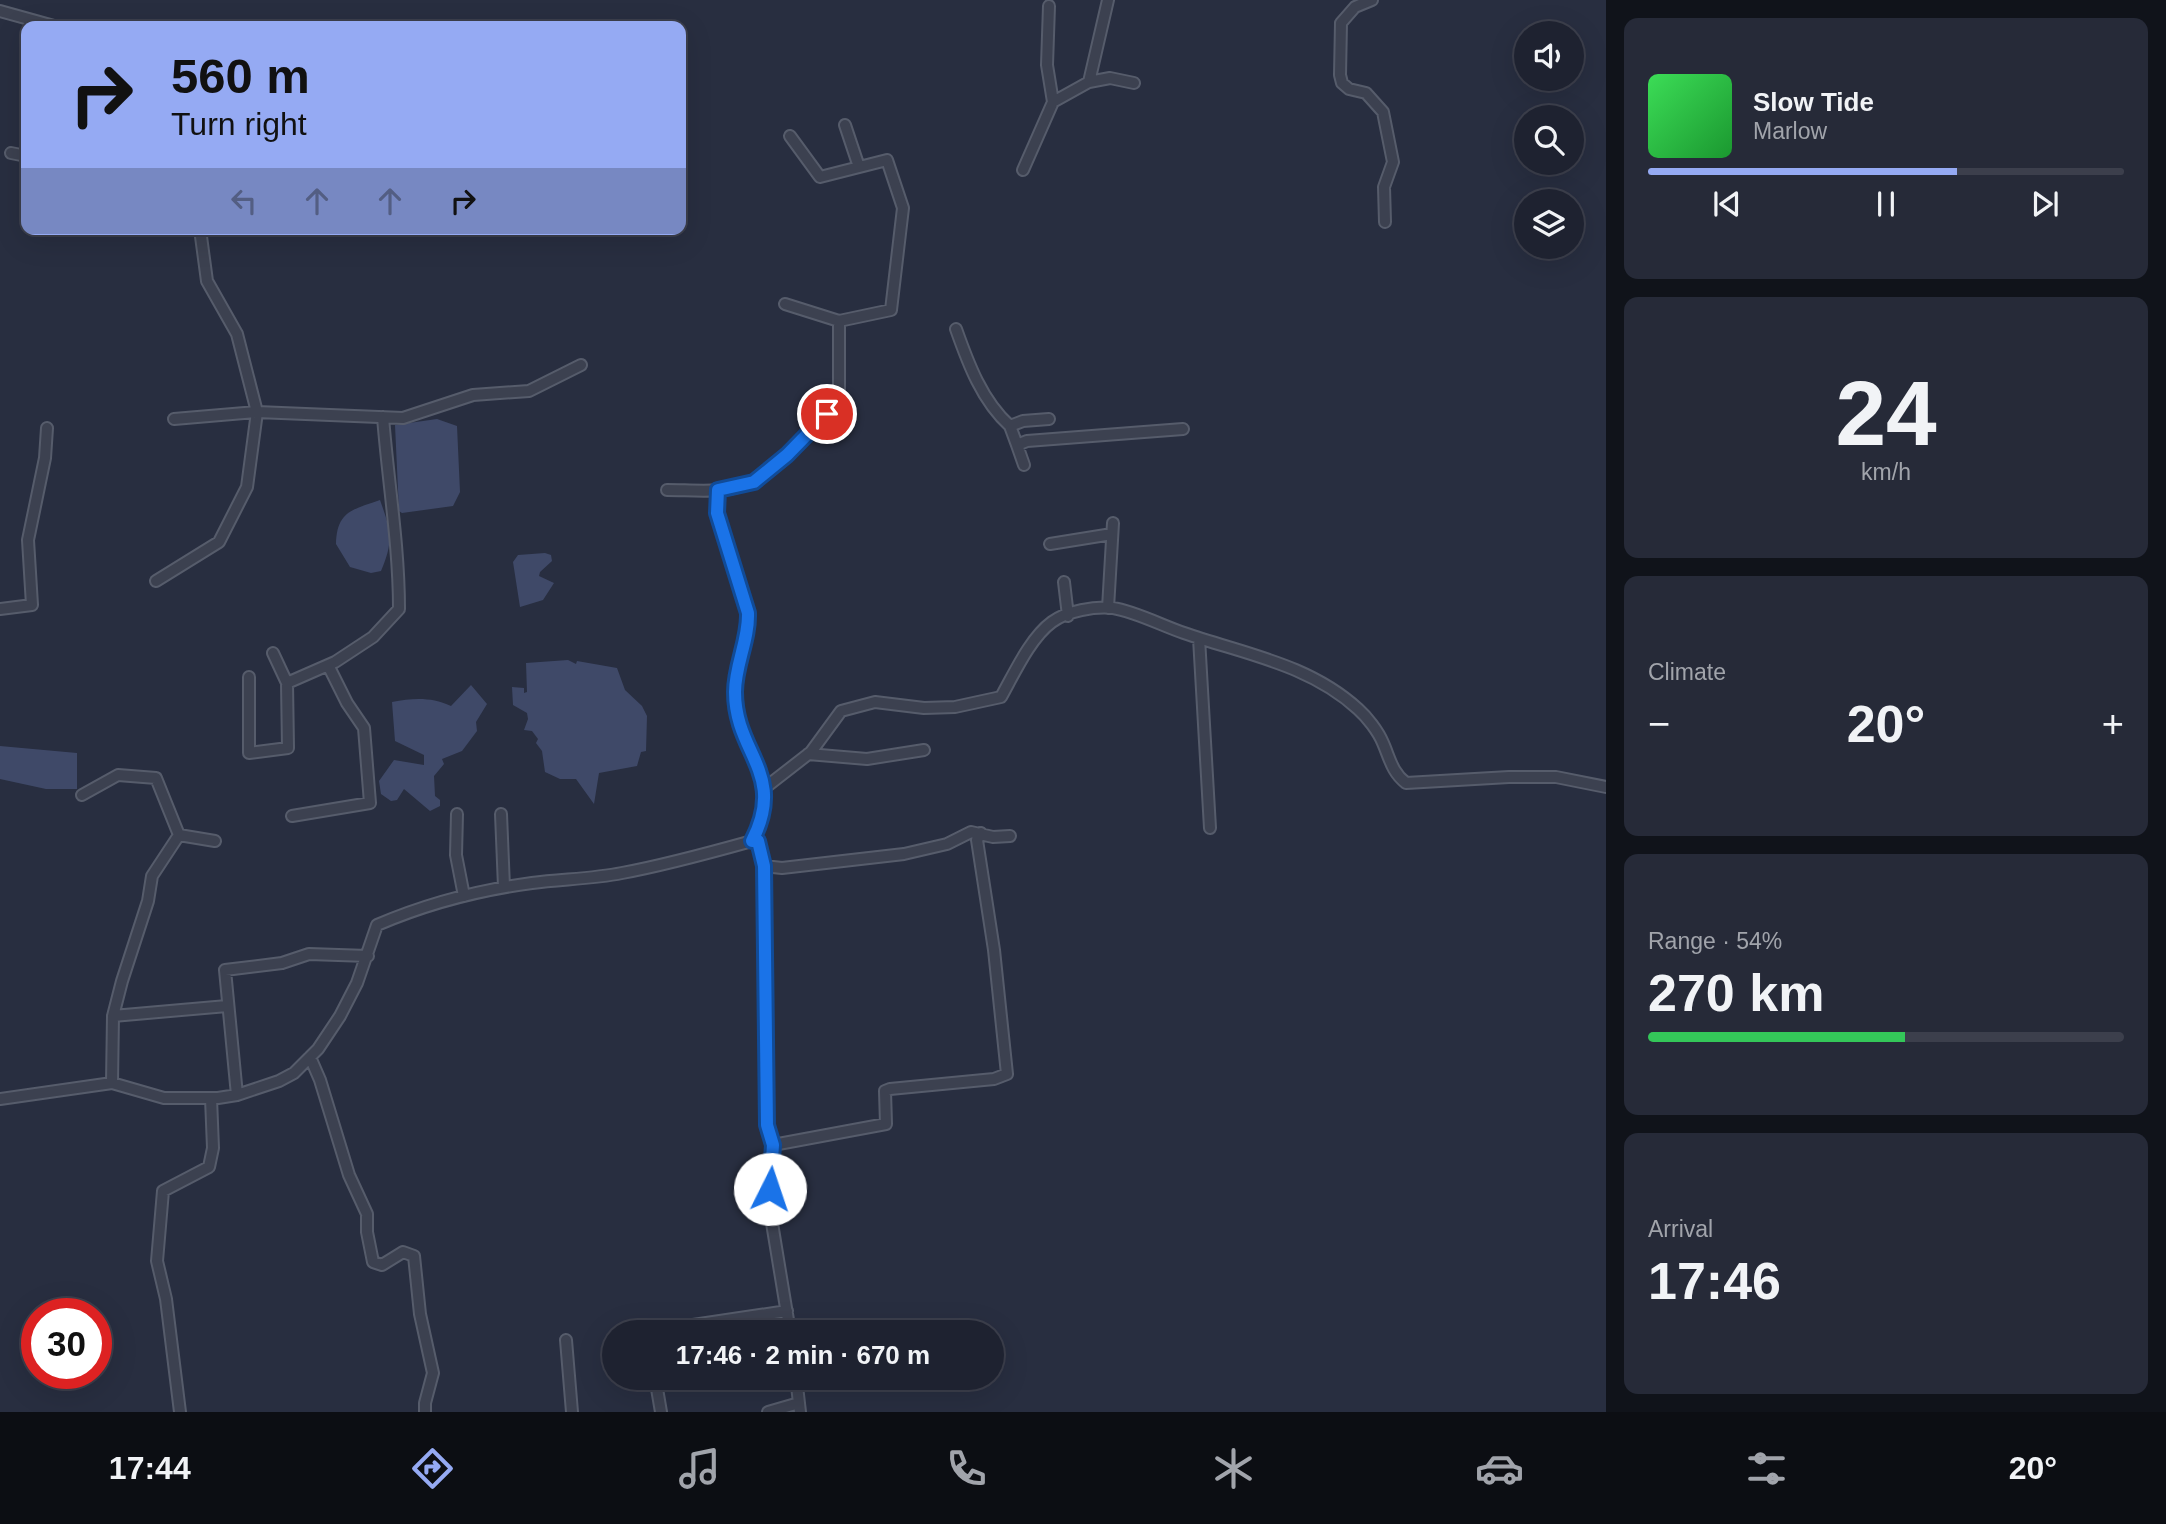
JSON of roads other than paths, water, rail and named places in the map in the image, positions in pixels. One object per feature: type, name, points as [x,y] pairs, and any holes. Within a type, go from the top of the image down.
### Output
[{"type":"street","points":[[1089,82],[1108,0]]},
{"type":"street","points":[[1372,0],[1354,8],[1341,23],[1340,75],[1342,83],[1349,89],[1366,93],[1383,112],[1393,162],[1384,187],[1385,222]]},
{"type":"street","points":[[1023,170],[1053,102],[1048,65],[1049,6]]},
{"type":"street","points":[[0,11],[36,21]]},
{"type":"street","points":[[1053,102],[1089,82],[1110,78],[1134,83]]},
{"type":"street","points":[[845,125],[859,167]]},
{"type":"street","points":[[785,304],[839,321],[891,310],[903,208],[887,160],[820,177],[790,136]]},
{"type":"street","points":[[11,153],[21,155]]},
{"type":"street","points":[[156,581],[219,542],[247,488],[257,412],[237,334],[207,281],[201,235]]},
{"type":"street","points":[[667,490],[718,490],[754,482],[814,428],[839,399],[839,321]]},
{"type":"street","points":[[956,329],[967,360],[994,412],[1010,426],[1024,464]]},
{"type":"street","points":[[174,419],[257,412],[403,418],[474,395],[529,391],[581,365]]},
{"type":"street","points":[[287,683],[328,665],[373,637],[399,609],[399,566],[389,497],[383,417]]},
{"type":"street","points":[[1010,426],[1023,421],[1049,419]]},
{"type":"street","points":[[0,609],[32,605],[28,540],[45,458],[47,428]]},
{"type":"street","points":[[1017,445],[1027,441],[1183,429]]},
{"type":"street","points":[[718,490],[717,513],[748,613],[748,629],[735,692],[736,701],[749,746],[766,787],[764,813],[752,841]]},
{"type":"street","points":[[1049,544],[1113,528],[1108,608]]},
{"type":"street","points":[[1064,582],[1068,615]]},
{"type":"street","points":[[766,787],[808,754],[841,710],[875,702],[923,708],[955,707],[1001,697],[1026,652],[1052,622],[1084,609],[1108,608],[1283,663],[1340,695],[1369,721],[1382,740],[1396,775],[1406,783],[1556,777],[1606,787]]},
{"type":"street","points":[[1199,638],[1210,828]]},
{"type":"street","points":[[249,677],[249,753],[288,748],[287,683],[273,653]]},
{"type":"street","points":[[292,816],[370,803],[364,728],[328,665]]},
{"type":"street","points":[[808,754],[867,759],[924,750]]},
{"type":"street","points":[[82,795],[118,775],[156,778],[179,835]]},
{"type":"street","points":[[457,814],[456,855],[464,896]]},
{"type":"street","points":[[501,814],[505,887]]},
{"type":"street","points":[[764,866],[782,868],[904,854],[947,844],[971,832],[993,837],[1010,836]]},
{"type":"street","points":[[773,1145],[887,1124],[884,1096],[885,1091],[890,1089],[994,1079],[1007,1073],[994,950],[977,840],[981,833]]},
{"type":"street","points":[[179,835],[215,841]]},
{"type":"street","points":[[112,1083],[113,1016],[148,901],[152,876],[179,835]]},
{"type":"street","points":[[0,1099],[112,1083],[164,1098],[237,1096],[287,1077],[310,1058],[340,1016],[368,956],[377,925],[407,912],[464,896],[505,887],[621,874],[758,841],[764,866],[769,1085],[767,1115],[773,1145],[771,1217],[788,1320]]},
{"type":"street","points":[[237,1096],[225,970],[282,962],[309,954],[368,956]]},
{"type":"street","points":[[113,1016],[227,1006]]},
{"type":"street","points":[[310,1058],[320,1080],[349,1175],[367,1214],[367,1232],[373,1262],[382,1265],[403,1252],[414,1256],[420,1314],[433,1373],[425,1412]]},
{"type":"street","points":[[180,1412],[166,1299],[157,1261],[163,1191],[209,1167],[213,1148],[211,1098]]},
{"type":"street","points":[[727,1320],[787,1311]]},
{"type":"street","points":[[566,1340],[572,1412]]},
{"type":"street","points":[[657,1390],[661,1412]]},
{"type":"street","points":[[768,1412],[800,1408],[798,1390]]},
{"type":"water","points":[[437,419],[457,426],[460,492],[453,506],[402,513],[399,511],[395,425]]},
{"type":"water","points":[[380,500],[390,536],[381,571],[371,573],[350,567],[336,544],[337,533],[339,525],[348,513]]},
{"type":"water","points":[[518,555],[551,555],[552,561],[539,576],[554,583],[543,600],[520,607],[513,562]]},
{"type":"water","points":[[568,660],[576,664],[577,661],[617,668],[625,690],[642,706],[647,716],[646,751],[641,752],[637,766],[599,773],[594,804],[576,779],[560,779],[545,772],[542,751],[536,743],[538,739],[532,731],[524,730],[527,713],[513,705],[512,687],[524,688],[524,693],[527,692],[526,663]]},
{"type":"water","points":[[471,685],[487,704],[476,722],[477,731],[462,751],[442,759],[444,764],[434,776],[435,796],[440,800],[440,806],[430,811],[404,789],[397,800],[391,801],[381,794],[379,781],[394,760],[424,765],[424,755],[395,741],[392,702],[422,699],[451,706]]},
{"type":"water","points":[[0,746],[77,753],[77,789],[46,789],[0,779]]}]
